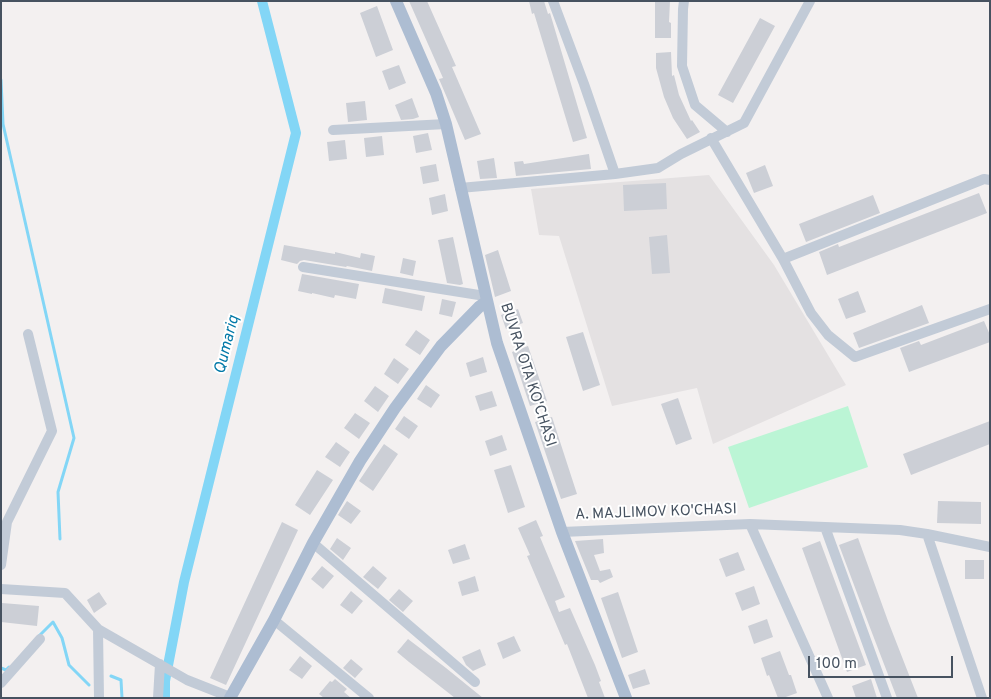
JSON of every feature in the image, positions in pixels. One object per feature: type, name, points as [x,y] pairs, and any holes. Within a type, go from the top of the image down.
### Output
[{"type":"main road","name":"BUVRA OTA KO'CHASI","points":[[396,1],[436,93],[446,124],[497,343],[562,532],[626,698]]},
{"type":"main road","points":[[230,698],[274,620],[312,543],[360,461],[395,408],[441,346],[486,299]]},
{"type":"street","points":[[554,1],[615,174]]},
{"type":"street","points":[[684,1],[682,9],[682,66],[696,105],[727,132]]},
{"type":"street","points":[[460,188],[615,174],[658,168],[711,138],[744,123],[810,1]]},
{"type":"street","points":[[333,130],[446,124]]},
{"type":"street","points":[[711,138],[783,259],[811,313],[828,336],[855,357],[990,309]]},
{"type":"street","points":[[783,259],[984,179],[990,180]]},
{"type":"street","points":[[303,267],[486,299]]},
{"type":"street","points":[[1,566],[7,522],[52,431],[28,334]]},
{"type":"street","name":"A. MAJLIMOV KO'CHASI","points":[[750,524],[828,698]]},
{"type":"street","name":"A. MAJLIMOV KO'CHASI","points":[[562,532],[750,524],[900,530],[990,547]]},
{"type":"street","points":[[825,527],[887,698]]},
{"type":"street","points":[[927,534],[982,698]]},
{"type":"street","points":[[312,543],[475,682]]},
{"type":"street","points":[[1,589],[65,593],[98,629],[187,680],[230,698]]},
{"type":"street","points":[[274,620],[369,698]]},
{"type":"street","points":[[98,629],[99,698]]},
{"type":"street","points":[[1,683],[40,639]]},
{"type":"street","points":[[158,698],[160,664]]},
{"type":"shaded area","points":[[709,175],[774,265],[846,385],[713,444],[697,388],[612,406],[559,236],[539,235],[531,189]]},
{"type":"green space","points":[[848,406],[868,467],[749,508],[728,447]]},
{"type":"building","points":[[409,1],[427,1],[456,66],[452,67],[481,134],[465,140],[439,79],[443,78]]},
{"type":"building","points":[[529,1],[544,1],[548,14],[550,13],[587,138],[573,142]]},
{"type":"building","points":[[655,1],[670,1],[669,22],[671,23],[671,38],[655,38]]},
{"type":"building","points":[[377,6],[393,50],[376,57],[360,13]]},
{"type":"building","points":[[760,18],[775,26],[733,103],[718,95]]},
{"type":"building","points":[[671,52],[672,76],[674,75],[679,95],[691,121],[700,132],[687,139],[673,118],[664,97],[656,68],[656,53]]},
{"type":"building","points":[[399,65],[406,83],[389,90],[382,71]]},
{"type":"building","points":[[412,98],[419,117],[401,120],[395,105]]},
{"type":"building","points":[[365,101],[367,120],[348,122],[346,103]]},
{"type":"building","points":[[428,133],[432,150],[416,153],[413,136]]},
{"type":"building","points":[[382,136],[384,155],[366,157],[364,138]]},
{"type":"building","points":[[345,140],[347,159],[329,161],[327,142]]},
{"type":"building","points":[[589,154],[591,169],[516,176],[514,162],[523,161],[524,164]]},
{"type":"building","points":[[494,158],[497,178],[480,179],[477,161]]},
{"type":"building","points":[[436,164],[439,181],[423,184],[420,167]]},
{"type":"building","points":[[765,165],[773,186],[754,193],[746,173]]},
{"type":"building","points":[[666,183],[667,209],[624,211],[623,185]]},
{"type":"building","points":[[979,193],[987,213],[827,275],[819,252],[838,244],[839,247]]},
{"type":"building","points":[[445,194],[448,211],[432,215],[429,198]]},
{"type":"building","points":[[873,195],[880,213],[806,242],[799,224]]},
{"type":"building","points":[[667,235],[670,273],[652,274],[649,237]]},
{"type":"building","points":[[453,237],[463,284],[460,285],[447,283],[438,240]]},
{"type":"building","points":[[284,245],[335,254],[335,252],[360,258],[361,253],[375,256],[372,271],[304,260],[297,264],[281,260]]},
{"type":"building","points":[[498,250],[511,291],[495,297],[485,255]]},
{"type":"building","points":[[403,258],[416,261],[413,276],[400,273]]},
{"type":"building","points":[[302,274],[359,284],[356,299],[335,295],[334,298],[298,291]]},
{"type":"building","points":[[385,288],[425,296],[422,311],[382,303]]},
{"type":"building","points":[[858,291],[866,312],[846,319],[838,299]]},
{"type":"building","points":[[442,299],[456,302],[452,317],[439,314]]},
{"type":"building","points":[[922,305],[929,323],[859,348],[853,333]]},
{"type":"building","points":[[518,309],[523,323],[506,329],[501,315]]},
{"type":"building","points":[[984,321],[990,335],[990,342],[909,372],[900,348],[919,341],[921,345]]},
{"type":"building","points":[[416,330],[430,340],[420,355],[405,345]]},
{"type":"building","points":[[583,332],[600,385],[583,391],[566,337]]},
{"type":"building","points":[[528,346],[547,401],[530,406],[512,352]]},
{"type":"building","points":[[483,357],[487,372],[470,377],[466,363]]},
{"type":"building","points":[[394,358],[409,369],[398,384],[384,374]]},
{"type":"building","points":[[426,385],[440,395],[431,408],[417,399]]},
{"type":"building","points":[[375,386],[389,396],[378,412],[364,401]]},
{"type":"building","points":[[492,391],[497,406],[480,411],[475,396]]},
{"type":"building","points":[[678,398],[692,439],[676,445],[661,404]]},
{"type":"building","points":[[355,413],[370,423],[359,439],[344,428]]},
{"type":"building","points":[[404,416],[418,426],[409,439],[395,429]]},
{"type":"building","points":[[552,417],[577,494],[561,499],[535,422]]},
{"type":"building","points":[[990,421],[990,444],[911,475],[903,454]]},
{"type":"building","points":[[502,435],[507,450],[490,456],[485,441]]},
{"type":"building","points":[[336,442],[350,452],[340,467],[325,457]]},
{"type":"building","points":[[384,444],[398,454],[373,491],[359,481]]},
{"type":"building","points":[[511,465],[525,507],[508,513],[494,470]]},
{"type":"building","points":[[317,470],[333,480],[310,515],[295,505]]},
{"type":"building","points":[[347,501],[361,511],[351,524],[338,515]]},
{"type":"building","points":[[938,501],[981,502],[981,524],[937,523]]},
{"type":"building","points":[[536,520],[543,536],[540,537],[565,597],[555,601],[559,612],[570,608],[595,665],[605,698],[588,698],[567,644],[565,645],[527,556],[530,555],[518,528]]},
{"type":"building","points":[[282,522],[298,530],[226,685],[210,678]]},
{"type":"building","points":[[337,538],[351,548],[343,560],[330,549]]},
{"type":"building","points":[[858,538],[918,698],[897,698],[839,545]]},
{"type":"building","points":[[603,539],[604,553],[594,555],[600,571],[610,569],[613,577],[600,583],[598,580],[591,580],[575,541]]},
{"type":"building","points":[[820,541],[866,665],[847,672],[802,548]]},
{"type":"building","points":[[465,544],[470,559],[453,564],[448,550]]},
{"type":"building","points":[[738,552],[745,570],[726,577],[719,559]]},
{"type":"building","points":[[965,560],[984,560],[984,579],[965,579]]},
{"type":"building","points":[[322,566],[334,576],[323,589],[311,579]]},
{"type":"building","points":[[373,566],[387,578],[378,589],[363,577]]},
{"type":"building","points":[[475,576],[479,591],[462,596],[458,582]]},
{"type":"building","points":[[754,586],[760,604],[742,611],[735,593]]},
{"type":"building","points":[[399,589],[413,601],[403,612],[389,600]]},
{"type":"building","points":[[351,591],[363,601],[352,614],[340,605]]},
{"type":"building","points":[[99,592],[107,604],[94,613],[87,600]]},
{"type":"building","points":[[618,592],[638,652],[622,658],[601,598]]},
{"type":"building","points":[[2,603],[39,606],[37,626],[1,622]]},
{"type":"building","points":[[767,619],[773,637],[754,644],[748,626]]},
{"type":"building","points":[[514,636],[521,651],[503,659],[497,643]]},
{"type":"building","points":[[408,639],[483,698],[455,698],[409,662],[397,652]]},
{"type":"building","points":[[480,649],[486,665],[473,671],[466,665],[462,657]]},
{"type":"building","points":[[780,651],[797,693],[783,698],[778,698],[769,675],[767,676],[761,658]]},
{"type":"building","points":[[300,656],[312,666],[302,679],[289,670]]},
{"type":"building","points":[[351,659],[363,669],[355,678],[343,668]]},
{"type":"building","points":[[645,669],[650,684],[633,689],[628,675]]},
{"type":"building","points":[[335,679],[347,689],[344,692],[351,698],[324,698],[319,694],[330,681],[332,682]]},
{"type":"building","points":[[871,679],[877,698],[856,698],[852,686]]},
{"type":"waterway","name":"Qumariq","points":[[165,698],[165,681],[184,582],[296,133],[262,1]]},
{"type":"waterway","points":[[1,80],[3,124],[74,438],[58,492],[60,539]]},
{"type":"waterway","points":[[38,637],[53,622],[62,638],[69,665],[89,685]]},
{"type":"waterway","points":[[1,668],[6,670],[9,667]]},
{"type":"waterway","points":[[111,676],[121,680],[122,698]]}]
